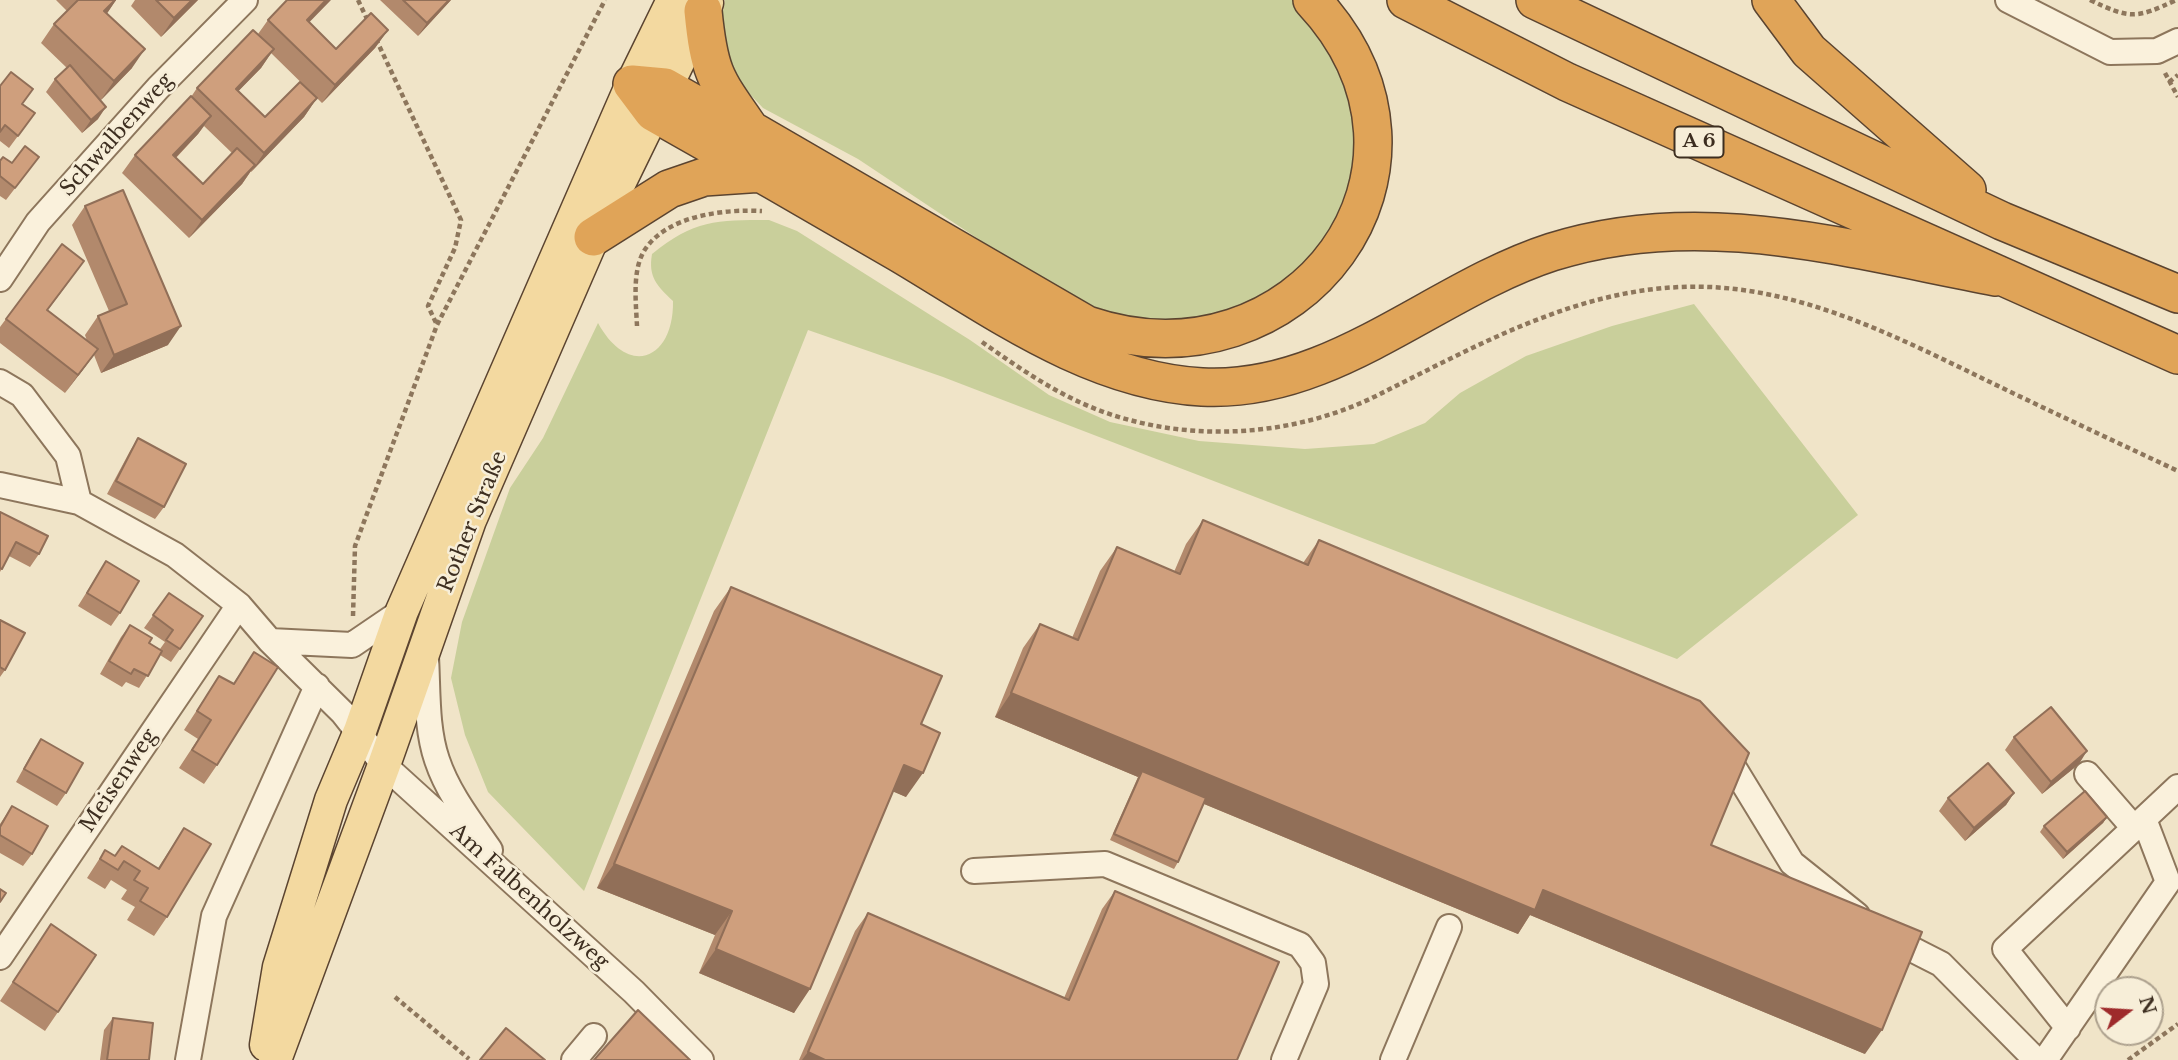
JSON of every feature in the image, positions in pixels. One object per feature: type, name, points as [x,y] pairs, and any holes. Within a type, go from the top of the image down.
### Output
[{"type":"highway","points":[[650,94],[700,107],[751,130],[1087,325],[1116,335],[1147,340],[1190,339],[1226,332],[1264,317],[1301,293],[1332,262],[1352,230],[1366,187],[1373,148],[1369,103],[1353,55],[1312,0]]},
{"type":"highway","name":"A 6","points":[[1406,0],[1567,82],[2178,355]]},
{"type":"highway","points":[[1535,0],[2002,220],[2178,294]]},
{"type":"highway","points":[[1771,0],[1809,51],[2002,220]]},
{"type":"highway","points":[[694,4],[707,59],[715,80],[751,130]]},
{"type":"highway","points":[[650,94],[763,173],[1069,351],[1149,379],[1203,387],[1245,384],[1293,373],[1335,358],[1388,334],[1506,269],[1553,252],[1614,238],[1678,229],[1722,230],[1783,237],[1997,276]]},
{"type":"highway","points":[[593,237],[669,189],[705,177],[763,173]]},
{"type":"main road","name":"Rother Straße","points":[[263,1060],[279,967],[331,800],[402,611],[694,4]]},
{"type":"main road","name":"Rother Straße","points":[[275,1060],[384,765],[470,520],[593,237],[650,94]]},
{"type":"street","name":"Schwalbenweg","points":[[0,279],[38,222],[158,88],[245,0]]},
{"type":"street","points":[[2008,0],[2110,52],[2157,51],[2178,41]]},
{"type":"street","points":[[0,382],[22,395],[68,456],[79,502]]},
{"type":"street","name":"Am Falbenholzweg","points":[[0,485],[79,502],[175,555],[239,605],[359,731],[384,765],[634,992],[701,1060]]},
{"type":"street","name":"Meisenweg","points":[[0,957],[239,605]]},
{"type":"street","points":[[271,641],[352,645],[402,611]]},
{"type":"street","points":[[426,645],[429,721],[436,759],[452,794],[514,885]]},
{"type":"street","points":[[188,1060],[214,916],[317,686]]},
{"type":"street","points":[[1711,730],[1792,863],[1880,933],[1941,964],[2036,1060]]},
{"type":"street","points":[[2045,1060],[2168,881],[2139,824],[2087,774]]},
{"type":"street","points":[[2068,1028],[2005,949],[2178,786]]},
{"type":"street","points":[[974,871],[1105,864],[1300,945],[1313,963],[1316,984],[1284,1060]]},
{"type":"street","points":[[1393,1060],[1449,927]]},
{"type":"street","points":[[574,1060],[594,1036]]},
{"type":"path","points":[[358,0],[370,24]]},
{"type":"path","points":[[352,645],[355,546],[437,325],[605,0]]},
{"type":"path","points":[[2090,0],[2121,15],[2146,14],[2176,0]]},
{"type":"path","points":[[375,37],[461,220],[455,248],[428,306],[437,325]]},
{"type":"path","points":[[2169,82],[2178,75]]},
{"type":"path","points":[[395,997],[469,1059]]},
{"type":"path","points":[[2128,1060],[2178,1024]]},
{"type":"green space","points":[[725,0],[1293,0],[1309,13],[1334,49],[1360,143],[1353,188],[1315,261],[1231,315],[1158,323],[1094,308],[1013,262],[858,159],[763,108],[743,87],[723,42],[722,16]]},
{"type":"green space","points":[[769,220],[797,231],[970,340],[1049,395],[1110,422],[1199,441],[1305,449],[1374,444],[1425,423],[1460,393],[1526,356],[1612,326],[1694,304],[1858,515],[1677,659],[943,377],[808,330],[584,891],[488,792],[465,735],[451,678],[462,622],[510,488],[543,438],[598,323],[610,341],[623,351],[636,356],[648,355],[658,348],[666,337],[673,301],[655,280],[651,269],[652,254],[681,234],[706,224]]},
{"type":"building","points":[[78,0],[115,0],[104,11],[145,49],[114,81],[54,24]]},
{"type":"building","points":[[156,0],[192,0],[174,18]]},
{"type":"building","points":[[287,0],[326,0],[307,20],[336,49],[371,13],[388,30],[335,85],[268,20]]},
{"type":"building","points":[[403,0],[449,0],[427,23]]},
{"type":"building","points":[[253,30],[274,49],[236,89],[265,117],[300,82],[317,98],[264,153],[197,88]]},
{"type":"building","points":[[70,65],[106,107],[91,120],[55,79]]},
{"type":"building","points":[[11,72],[33,89],[22,104],[35,113],[18,136],[5,125],[0,132],[0,86]]},
{"type":"building","points":[[191,96],[211,116],[173,155],[203,184],[237,148],[255,165],[202,220],[135,155]]},
{"type":"building","points":[[25,146],[39,157],[15,188],[0,176],[0,161],[3,157],[12,163]]},
{"type":"building","points":[[123,190],[181,326],[114,355],[98,316],[127,304],[85,206]]},
{"type":"building","points":[[62,244],[84,261],[47,310],[98,349],[78,375],[6,319]]},
{"type":"building","points":[[138,438],[186,464],[164,507],[116,481]]},
{"type":"building","points":[[0,512],[48,536],[39,554],[16,542],[2,569],[0,568]]},
{"type":"building","points":[[1203,520],[1308,565],[1319,540],[1700,701],[1749,753],[1711,845],[1922,932],[1882,1030],[1543,890],[1535,910],[1011,693],[1040,624],[1078,640],[1117,547],[1180,574]]},
{"type":"building","points":[[106,561],[139,581],[120,613],[87,593]]},
{"type":"building","points":[[731,587],[942,676],[921,724],[940,733],[923,773],[904,765],[810,989],[716,949],[732,911],[614,864]]},
{"type":"building","points":[[169,593],[203,616],[180,649],[166,640],[173,630],[153,615]]},
{"type":"building","points":[[0,620],[25,633],[5,670],[0,667]]},
{"type":"building","points":[[130,625],[152,638],[149,643],[162,651],[148,676],[134,669],[131,674],[109,661]]},
{"type":"building","points":[[254,652],[278,667],[217,765],[192,750],[211,720],[197,711],[219,676],[234,684]]},
{"type":"building","points":[[2051,707],[2087,751],[2051,782],[2014,737]]},
{"type":"building","points":[[41,739],[83,763],[66,793],[24,769]]},
{"type":"building","points":[[1988,763],[2014,793],[1974,828],[1948,798]]},
{"type":"building","points":[[1142,771],[1206,798],[1178,862],[1114,834]]},
{"type":"building","points":[[2085,791],[2107,817],[2067,852],[2044,826]]},
{"type":"building","points":[[12,806],[48,826],[32,854],[0,835],[0,827]]},
{"type":"building","points":[[184,828],[211,844],[167,917],[140,901],[148,888],[134,880],[140,871],[124,861],[118,870],[100,859],[105,850],[115,856],[122,846],[159,869]]},
{"type":"building","points":[[0,889],[6,893],[0,902]]},
{"type":"building","points":[[1115,891],[1279,962],[1237,1060],[825,1060],[808,1052],[868,913],[1069,1000]]},
{"type":"building","points":[[51,924],[96,955],[58,1012],[13,982]]},
{"type":"building","points":[[638,1010],[690,1060],[594,1060]]},
{"type":"building","points":[[113,1018],[153,1023],[149,1060],[107,1060]]},
{"type":"building","points":[[506,1028],[545,1060],[480,1060]]}]
